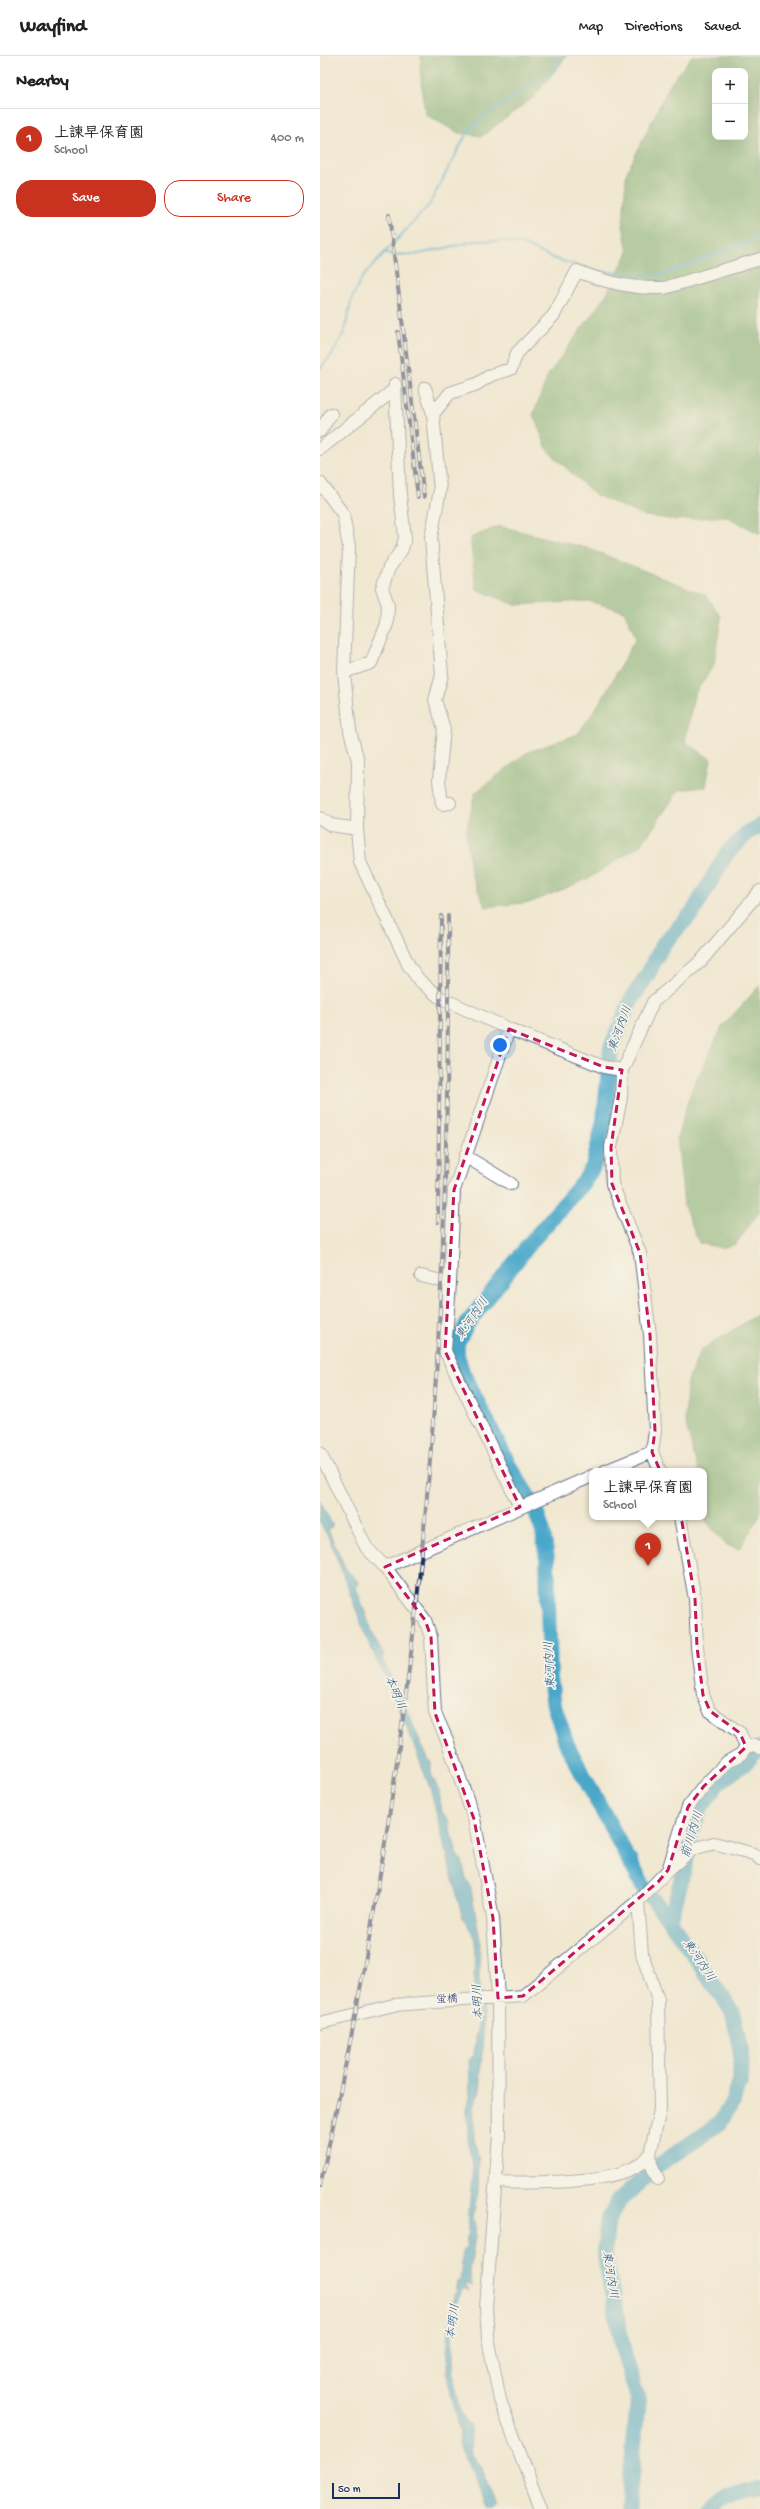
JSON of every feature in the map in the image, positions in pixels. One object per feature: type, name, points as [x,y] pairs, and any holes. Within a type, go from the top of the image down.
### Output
[{"type":"street","points":[[433,414],[450,393],[476,384],[491,374],[510,369],[518,353],[554,315],[577,271],[597,280],[650,289],[664,288],[760,259]]},
{"type":"street","points":[[320,449],[395,386],[400,495],[405,538],[402,549],[389,568],[382,588],[388,605],[387,624],[371,663],[344,672]]},
{"type":"street","points":[[425,388],[433,414],[440,490],[431,538],[442,676],[435,700],[444,729],[439,780],[442,804],[450,803]]},
{"type":"street","points":[[320,431],[331,414]]},
{"type":"street","points":[[320,483],[343,514],[349,547],[344,672],[350,731],[358,760],[356,829],[360,862],[408,966],[419,980],[439,997],[509,1029],[604,1067],[621,1070]]},
{"type":"street","points":[[320,818],[331,825],[356,829]]},
{"type":"street","points":[[659,1468],[652,1452],[654,1431],[647,1301],[640,1253],[612,1184],[611,1147],[621,1098],[621,1070],[653,1002],[701,961],[760,891]]},
{"type":"street","points":[[509,1029],[454,1190],[445,1351],[524,1505]]},
{"type":"street","points":[[465,1156],[511,1184]]},
{"type":"street","points":[[421,1276],[450,1283]]},
{"type":"street","points":[[612,1468],[652,1452]]},
{"type":"street","points":[[320,1453],[366,1547],[385,1567],[426,1620],[431,1636],[435,1713],[474,1819],[493,1918],[493,1998],[499,2129],[486,2308],[488,2338],[500,2400],[541,2509]]},
{"type":"street","points":[[385,1567],[589,1477]]},
{"type":"street","points":[[681,1520],[695,1599],[697,1647],[703,1695],[710,1711],[740,1733],[746,1743],[754,1747]]},
{"type":"street","points":[[668,1870],[688,1807],[704,1786],[727,1762],[754,1747]]},
{"type":"street","points":[[668,1870],[693,1850],[714,1843],[754,1854],[760,1859]]},
{"type":"street","name":"蛍橋","points":[[320,2023],[394,2005],[430,2001],[524,1996],[640,1899],[668,1870]]},
{"type":"street","points":[[640,1899],[642,1954],[658,2000],[660,2110],[650,2159],[658,2179]]},
{"type":"street","points":[[496,2182],[597,2179],[628,2169],[650,2159]]},
{"type":"highlighted area","points":[[509,1029],[604,1067],[622,1070],[611,1147],[612,1184],[640,1253],[650,1335],[655,1431],[652,1452],[682,1522],[695,1599],[697,1647],[703,1695],[710,1711],[740,1733],[746,1747],[704,1786],[688,1807],[668,1870],[659,1881],[523,1996],[498,1998],[493,1918],[474,1819],[435,1713],[431,1637],[425,1620],[385,1567],[520,1507],[445,1351],[454,1190]]},
{"type":"green space","points":[[421,56],[567,56],[534,97],[482,136],[458,133],[425,114],[420,70]]},
{"type":"green space","points":[[692,56],[760,56],[760,534],[726,516],[678,520],[644,516],[595,495],[548,451],[533,415],[548,375],[606,295],[628,252],[623,226],[626,174],[670,84]]},
{"type":"green space","points":[[499,526],[587,548],[706,595],[721,617],[714,665],[694,695],[685,742],[711,759],[706,787],[679,790],[642,844],[588,879],[532,902],[485,907],[471,874],[466,831],[475,793],[526,753],[578,734],[602,699],[636,638],[624,611],[588,601],[516,605],[476,589],[470,538]]},
{"type":"green space","points":[[760,985],[760,1211],[736,1244],[721,1248],[699,1243],[684,1206],[677,1137],[692,1089],[722,1027]]},
{"type":"green space","points":[[760,1313],[760,1515],[740,1549],[726,1545],[705,1520],[707,1520],[707,1468],[697,1468],[685,1421],[687,1381],[701,1350]]},
{"type":"water","name":"本明川","points":[[320,1501],[332,1524],[332,1527],[328,1529],[346,1569],[359,1582],[356,1588],[372,1631],[384,1655],[382,1659],[397,1687],[428,1759],[431,1762],[431,1773],[439,1791],[442,1812],[448,1819],[458,1857],[462,1860],[466,1879],[471,1888],[480,1940],[479,1979],[484,2013],[480,2092],[474,2107],[474,2138],[479,2158],[478,2193],[473,2218],[476,2228],[470,2273],[472,2286],[465,2282],[469,2291],[462,2288],[458,2299],[453,2337],[453,2360],[458,2402],[463,2417],[470,2426],[472,2456],[480,2466],[497,2506],[493,2509],[486,2509],[474,2474],[459,2446],[460,2435],[450,2395],[447,2353],[450,2314],[457,2281],[460,2280],[463,2249],[466,2248],[473,2164],[468,2144],[467,2109],[470,2097],[469,2059],[474,2056],[475,2037],[479,2020],[474,1977],[475,1938],[462,1916],[430,1788],[406,1725],[367,1639],[330,1540],[320,1523]]},
{"type":"waterway","points":[[320,369],[333,353],[344,333],[352,298],[363,276],[429,205],[467,133],[484,116],[552,71],[560,56]]},
{"type":"waterway","points":[[385,252],[394,255],[419,254],[476,241],[504,241],[524,245],[553,258],[592,270],[640,276],[665,274],[760,236]]},
{"type":"waterway","name":"東河内川","points":[[628,2509],[638,2399],[625,2357],[604,2252],[608,2219],[619,2201],[656,2167],[720,2123],[735,2097],[740,2082],[741,2048],[732,2011],[670,1921],[644,1888],[567,1745],[554,1705],[550,1679],[547,1559],[543,1532],[534,1506],[511,1469],[462,1372],[457,1355],[457,1343],[467,1324],[531,1242],[585,1180],[593,1167],[604,1121],[611,1047],[631,1000],[648,974],[663,944],[693,912],[727,853],[748,832],[760,826]]},
{"type":"waterway","name":"前川内川","points":[[670,1921],[686,1863],[691,1833],[701,1808],[718,1783],[744,1764],[760,1748]]},
{"type":"waterway","points":[[711,2509],[725,2496],[760,2488]]},
{"type":"railway","points":[[389,215],[424,497]]},
{"type":"railway","points":[[398,332],[418,497]]},
{"type":"railway","points":[[438,1222],[441,916]]},
{"type":"railway","points":[[320,2186],[355,2017],[370,1933],[397,1763],[418,1592],[432,1433],[441,1285],[448,1064],[448,916]]},
{"type":"place","name":"上諫早保育園","points":[[648,1566]]}]
